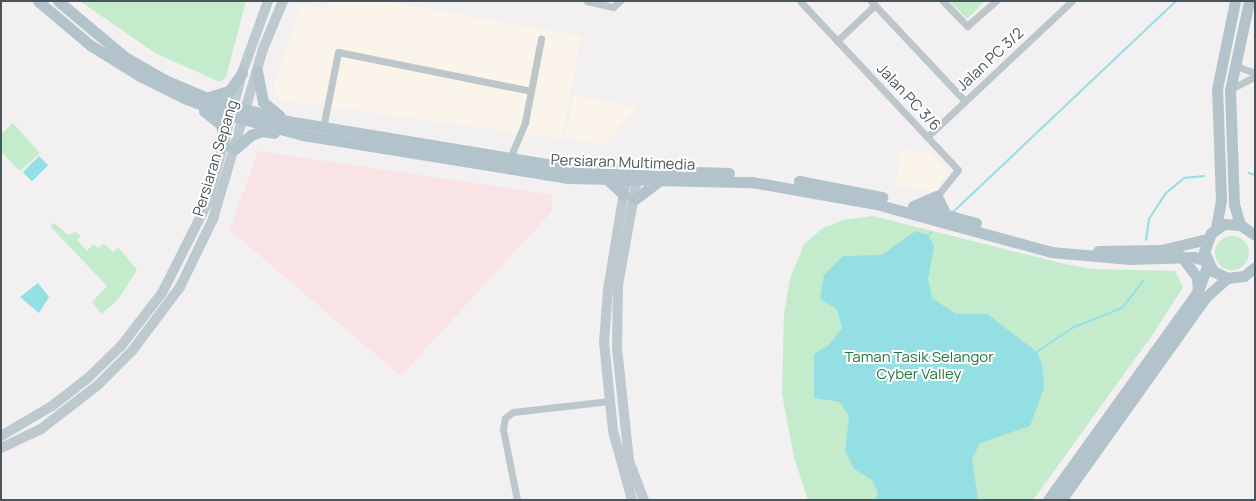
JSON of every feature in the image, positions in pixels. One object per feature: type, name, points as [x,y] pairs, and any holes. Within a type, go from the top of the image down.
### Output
[{"type":"main road","name":"Persiaran Multimedia","points":[[38,1],[112,60],[184,98],[238,113],[303,135],[569,178],[736,180],[796,188],[931,215],[1050,252],[1086,258],[1181,256],[1207,263]]},
{"type":"main road","name":"Persiaran Multimedia","points":[[58,1],[125,57],[165,80],[238,113],[587,169],[753,175],[837,186],[913,206],[931,215],[946,215],[1050,244],[1088,250],[1161,250],[1207,239]]},
{"type":"main road","points":[[1048,500],[1198,291],[1207,263],[1207,239],[1216,228],[1221,200],[1217,89],[1235,1]]},
{"type":"main road","points":[[1240,225],[1234,204],[1230,90],[1248,1]]},
{"type":"main road","points":[[257,71],[263,102],[286,121]]},
{"type":"main road","points":[[207,98],[229,91],[242,73]]},
{"type":"main road","points":[[184,98],[215,117],[221,125],[230,147],[262,131],[303,135]]},
{"type":"main road","points":[[607,179],[630,197],[662,179]]},
{"type":"main road","points":[[913,206],[937,196],[946,215]]},
{"type":"main road","points":[[1216,228],[1231,223],[1240,225],[1255,235]]},
{"type":"main road","points":[[1181,256],[1197,277],[1198,291]]},
{"type":"main road","points":[[1207,263],[1227,278]]},
{"type":"main road","points":[[1061,500],[1206,297],[1227,278],[1244,276],[1255,267]]},
{"type":"street","name":"Persiaran Sepang","points":[[1,448],[41,429],[72,407],[116,368],[150,329],[180,287],[203,244],[223,192],[230,147],[238,113],[242,73],[268,1]]},
{"type":"street","name":"Persiaran Sepang","points":[[238,113],[257,71],[283,1]]},
{"type":"street","points":[[587,1],[612,7],[619,3]]},
{"type":"street","name":"Jalan PC 3/6","points":[[800,1],[958,170],[937,196],[931,215]]},
{"type":"street","points":[[943,1],[966,26],[996,1]]},
{"type":"street","name":"Jalan PC 3/2","points":[[927,137],[1072,1]]},
{"type":"street","points":[[837,41],[873,3],[965,102]]},
{"type":"street","points":[[510,158],[525,122],[541,39]]},
{"type":"street","points":[[323,128],[338,52],[531,91]]},
{"type":"street","points":[[1234,64],[1255,75]]},
{"type":"street","points":[[1230,90],[1241,81],[1255,75]]},
{"type":"street","name":"Persiaran Sepang","points":[[1,436],[76,388],[121,346],[146,316],[170,280],[199,226],[230,147]]},
{"type":"street","points":[[632,179],[618,285],[617,348],[629,461],[644,500]]},
{"type":"street","points":[[630,197],[607,299],[604,342],[613,431],[632,500]]},
{"type":"street","points":[[516,500],[503,429],[505,418],[513,412],[609,402]]},
{"type":"shaded area","points":[[330,1],[385,1],[581,36],[562,139],[280,100],[273,87],[301,4],[328,10]]},
{"type":"shaded area","points":[[574,95],[637,107],[604,145],[565,138]]},
{"type":"shaded area","points":[[901,149],[930,153],[949,173],[934,192],[896,186]]},
{"type":"shaded area","points":[[258,151],[553,195],[551,212],[401,376],[230,230]]},
{"type":"green space","points":[[80,1],[246,1],[226,77],[220,82],[155,53]]},
{"type":"green space","points":[[949,1],[985,1],[967,19]]},
{"type":"green space","points":[[13,123],[40,153],[20,171],[1,152],[1,134]]},
{"type":"green space","name":"Taman Tasik Selangor Cyber Valley","points":[[873,216],[1064,264],[1092,269],[1175,271],[1183,287],[1153,334],[1033,500],[808,500],[794,457],[782,394],[784,314],[790,279],[804,244],[823,228],[843,220]]},
{"type":"green space","points":[[54,223],[68,235],[75,232],[81,236],[77,240],[87,251],[93,244],[98,248],[104,244],[113,252],[118,247],[137,270],[119,298],[102,314],[92,302],[107,286],[50,226]]},
{"type":"green space","points":[[1232,236],[1239,237],[1244,241],[1248,246],[1248,260],[1244,265],[1239,269],[1232,270],[1225,269],[1220,265],[1216,260],[1215,253],[1216,246],[1220,241],[1225,237]]},
{"type":"water","points":[[39,156],[48,165],[32,181],[23,172]]},
{"type":"water","points":[[916,231],[928,235],[934,246],[928,279],[932,298],[956,314],[987,314],[1037,352],[1042,365],[1044,388],[1030,426],[980,443],[972,459],[978,500],[875,500],[878,493],[872,480],[854,469],[845,451],[849,416],[840,402],[814,398],[814,354],[829,345],[842,328],[837,309],[820,299],[824,275],[843,256],[881,255]]},
{"type":"water","points":[[38,283],[49,297],[39,313],[20,297]]},
{"type":"waterway","points":[[953,212],[1176,1]]},
{"type":"waterway","points":[[1249,173],[1255,175]]},
{"type":"waterway","points":[[1146,240],[1149,219],[1165,194],[1184,178],[1204,176]]},
{"type":"waterway","points":[[1037,352],[1072,328],[1122,308],[1144,280]]}]
